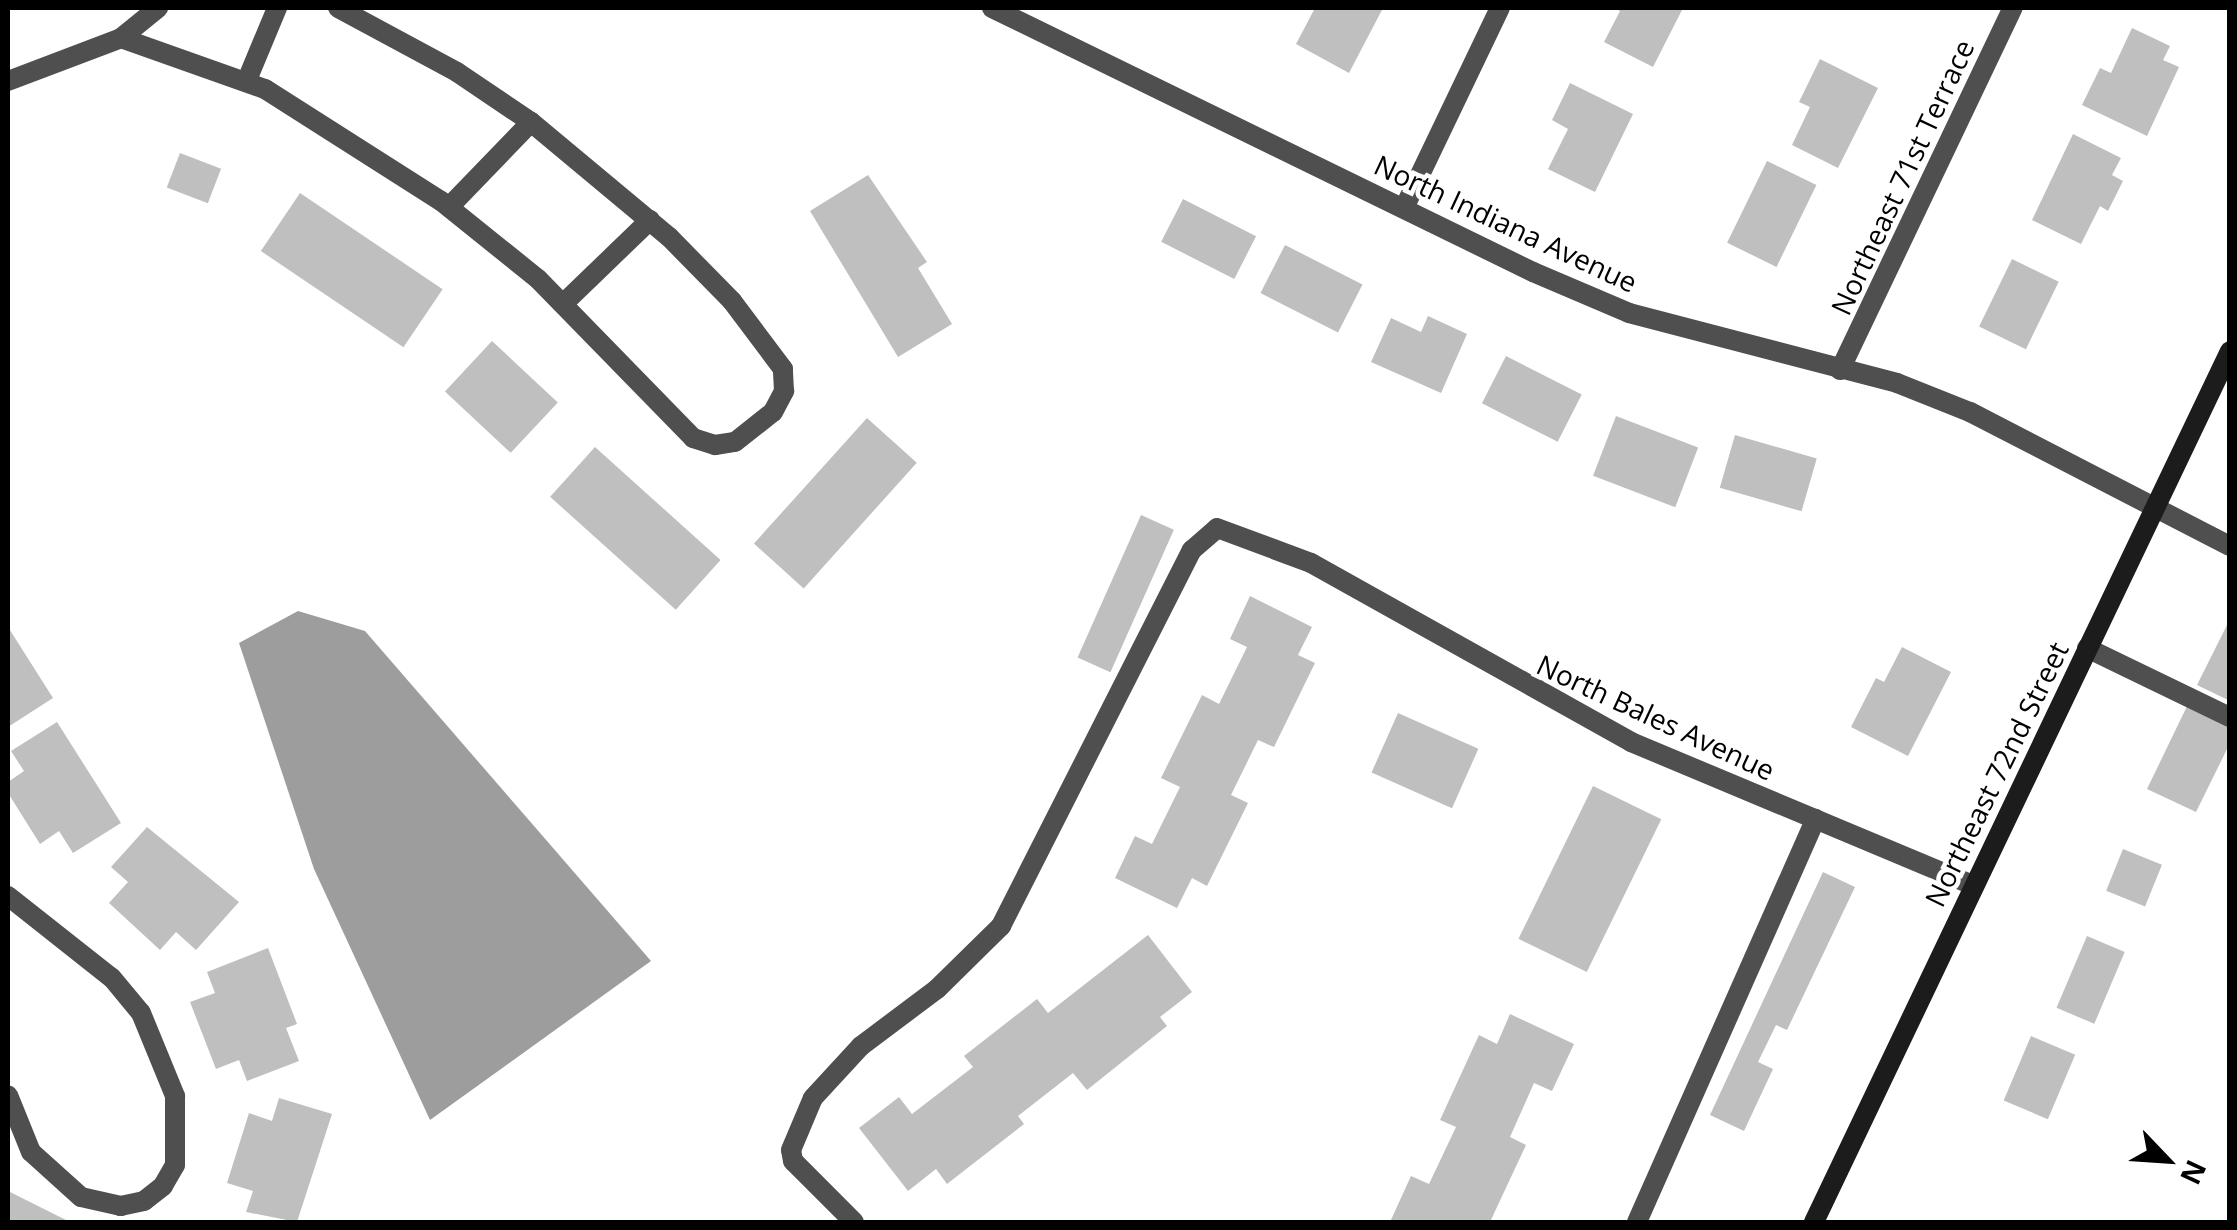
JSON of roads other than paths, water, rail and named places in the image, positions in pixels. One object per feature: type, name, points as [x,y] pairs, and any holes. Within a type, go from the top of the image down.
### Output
[{"type":"main road","name":"Northeast 72nd Street","points":[[1814,1222],[2230,351]]},
{"type":"street","points":[[8,81],[121,38],[158,8]]},
{"type":"street","points":[[247,80],[276,8]]},
{"type":"street","points":[[121,38],[247,80],[448,207],[564,304],[693,438],[715,446],[744,436],[773,412],[784,391],[784,368],[732,302],[650,220],[532,122],[456,72],[338,8]]},
{"type":"street","name":"North Indiana Avenue","points":[[992,8],[1629,313],[1840,370],[1970,412],[2230,546]]},
{"type":"street","points":[[1406,204],[1500,8]]},
{"type":"street","name":"Northeast 71st Terrace","points":[[1840,370],[2013,8]]},
{"type":"street","points":[[448,207],[532,122]]},
{"type":"street","points":[[564,304],[650,220]]},
{"type":"street","name":"North Bales Avenue","points":[[854,1222],[807,1179],[791,1150],[813,1098],[849,1059],[937,989],[1000,926],[1192,550],[1217,528],[1311,563],[1631,742],[1973,885]]},
{"type":"street","points":[[2087,648],[2230,716]]},
{"type":"street","points":[[1637,1222],[1816,819]]},
{"type":"street","points":[[8,896],[112,978],[141,1012],[174,1096],[174,1165],[163,1186],[144,1201],[120,1206],[81,1196],[31,1152],[8,1096]]}]
